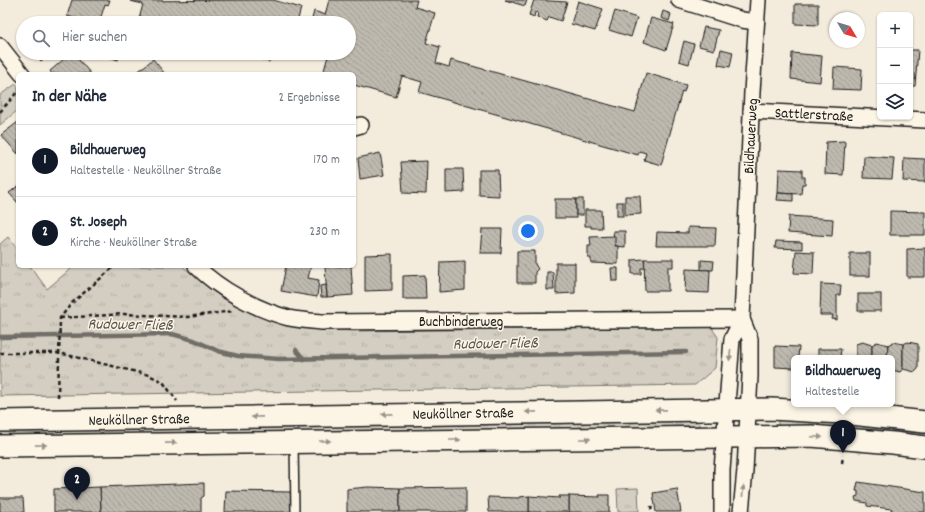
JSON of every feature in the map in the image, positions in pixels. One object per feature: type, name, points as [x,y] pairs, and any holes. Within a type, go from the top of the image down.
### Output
[{"type":"main road","name":"Neuköllner Straße","points":[[0,421],[748,410],[842,413],[925,422]]},
{"type":"main road","points":[[215,417],[216,442]]},
{"type":"main road","name":"Neuköllner Straße","points":[[0,446],[294,441],[747,438],[811,436],[925,447]]},
{"type":"street","points":[[679,0],[742,20],[756,22]]},
{"type":"street","name":"Bildhauerweg","points":[[741,512],[747,438],[750,339],[742,319],[751,111],[758,0]]},
{"type":"street","points":[[0,46],[20,72]]},
{"type":"street","name":"Sattlerstraße","points":[[751,111],[925,120]]},
{"type":"street","name":"Buchbinderweg","points":[[198,268],[207,277],[259,308],[289,318],[322,322],[742,319]]},
{"type":"street","name":"Bildhauerweg","points":[[722,512],[724,438],[732,338],[742,319]]},
{"type":"lane","points":[[294,441],[295,512]]},
{"type":"path","points":[[0,112],[16,93]]},
{"type":"path","points":[[58,397],[60,318],[72,303],[113,268]]},
{"type":"path","points":[[60,318],[124,314],[187,317],[259,308]]},
{"type":"path","points":[[0,353],[59,353],[149,375],[163,382],[171,395]]},
{"type":"path","points":[[650,506],[652,512]]},
{"type":"green space","points":[[16,84],[16,112],[0,125],[0,95]]},
{"type":"green space","points":[[8,237],[16,247],[16,268],[31,268],[47,289],[72,268],[185,268],[221,297],[251,313],[280,323],[309,328],[353,331],[713,327],[713,330],[718,337],[715,368],[695,385],[0,396],[0,244]]},
{"type":"green space","points":[[700,418],[699,426],[225,434],[224,425]]},
{"type":"green space","points":[[778,418],[925,430],[925,440],[778,426]]},
{"type":"green space","points":[[206,427],[206,433],[0,438],[0,428]]},
{"type":"green space","points":[[638,488],[639,511],[618,512],[617,489]]},
{"type":"building","points":[[72,0],[110,0],[108,5],[105,4],[101,16],[67,16]]},
{"type":"building","points":[[273,0],[301,8],[299,16],[140,16],[143,4],[130,1]]},
{"type":"building","points":[[329,0],[417,0],[415,7],[435,13],[426,43],[440,47],[436,63],[449,67],[451,60],[635,112],[646,73],[686,85],[684,92],[682,91],[661,165],[644,160],[646,153],[639,151],[638,155],[419,92],[422,82],[402,76],[396,97],[356,86],[356,72],[324,72],[327,60],[356,60],[356,16],[313,16],[314,11],[325,15]]},
{"type":"building","points":[[505,0],[527,0],[525,6]]},
{"type":"building","points":[[534,0],[567,2],[561,21],[549,17],[547,21],[537,17],[538,13],[535,12],[534,17],[529,15]]},
{"type":"building","points":[[578,1],[603,9],[595,31],[571,24]]},
{"type":"building","points":[[795,4],[818,4],[818,25],[795,24]]},
{"type":"building","points":[[615,11],[637,18],[631,37],[609,30]]},
{"type":"building","points":[[663,11],[671,14],[669,21],[661,18]]},
{"type":"building","points":[[651,18],[674,24],[666,50],[644,42]]},
{"type":"building","points":[[704,27],[719,30],[714,50],[699,46]]},
{"type":"building","points":[[684,41],[694,44],[689,64],[679,61]]},
{"type":"building","points":[[721,49],[733,52],[730,67],[718,65]]},
{"type":"building","points":[[913,50],[918,50],[915,86],[913,86]]},
{"type":"building","points":[[792,53],[822,56],[820,82],[791,79]]},
{"type":"building","points":[[63,60],[79,60],[89,72],[51,72]]},
{"type":"building","points":[[154,60],[163,72],[137,72]]},
{"type":"building","points":[[834,67],[862,69],[861,90],[833,89]]},
{"type":"building","points":[[16,124],[16,152],[1,135]]},
{"type":"building","points":[[845,141],[843,175],[825,174],[826,142]]},
{"type":"building","points":[[380,153],[384,175],[360,179],[358,158]]},
{"type":"building","points":[[864,156],[894,158],[892,179],[863,178]]},
{"type":"building","points":[[904,158],[925,159],[925,182],[903,181]]},
{"type":"building","points":[[427,161],[426,194],[403,193],[401,162]]},
{"type":"building","points":[[446,169],[463,169],[464,192],[446,193]]},
{"type":"building","points":[[779,169],[802,170],[802,177],[805,177],[805,184],[802,184],[801,194],[778,193]]},
{"type":"building","points":[[479,170],[498,170],[499,196],[479,195]]},
{"type":"building","points":[[16,188],[16,201],[9,193]]},
{"type":"building","points":[[778,193],[793,194],[793,201],[777,200]]},
{"type":"building","points":[[625,196],[640,196],[641,214],[625,215]]},
{"type":"building","points":[[555,199],[576,199],[576,218],[555,218]]},
{"type":"building","points":[[576,199],[583,199],[583,215],[576,215]]},
{"type":"building","points":[[617,202],[623,202],[623,216],[617,216]]},
{"type":"building","points":[[585,210],[601,210],[602,228],[591,228],[591,226],[585,226]]},
{"type":"building","points":[[890,211],[925,212],[925,235],[890,235]]},
{"type":"building","points":[[789,216],[833,219],[832,236],[788,233]]},
{"type":"building","points":[[688,227],[716,228],[715,246],[656,246],[657,232],[688,233]]},
{"type":"building","points":[[482,229],[502,229],[501,253],[480,253]]},
{"type":"building","points":[[613,231],[625,231],[625,247],[615,246]]},
{"type":"building","points":[[615,236],[615,246],[618,246],[618,264],[591,263],[591,258],[588,258],[588,246],[591,246],[590,237]]},
{"type":"building","points":[[776,241],[802,242],[802,249],[775,248]]},
{"type":"building","points":[[925,248],[925,277],[907,277],[907,249]]},
{"type":"building","points":[[517,251],[535,251],[535,264],[538,269],[535,272],[535,283],[517,283]]},
{"type":"building","points":[[796,251],[814,252],[813,274],[794,273]]},
{"type":"building","points":[[850,253],[870,253],[870,276],[850,276]]},
{"type":"building","points":[[392,254],[392,290],[365,291],[365,255]]},
{"type":"building","points":[[644,259],[673,259],[673,267],[668,267],[668,291],[645,291]]},
{"type":"building","points":[[644,259],[645,268],[641,268],[641,274],[632,274],[632,260]]},
{"type":"building","points":[[701,260],[714,261],[713,270],[701,270]]},
{"type":"building","points":[[465,261],[465,290],[439,292],[440,262]]},
{"type":"building","points":[[556,263],[575,263],[575,293],[556,294]]},
{"type":"building","points":[[286,268],[310,268],[308,278],[319,280],[317,297],[281,291]]},
{"type":"building","points":[[325,268],[351,268],[353,295],[327,297]]},
{"type":"building","points":[[611,268],[618,268],[618,281],[612,281]]},
{"type":"building","points":[[686,269],[710,270],[709,293],[685,292]]},
{"type":"building","points":[[547,272],[553,272],[554,290],[547,290]]},
{"type":"building","points":[[425,275],[426,299],[403,299],[403,276]]},
{"type":"building","points":[[821,284],[841,285],[840,295],[837,295],[837,320],[832,319],[833,315],[820,315]]},
{"type":"building","points":[[326,285],[327,297],[321,297],[320,286]]},
{"type":"building","points":[[858,294],[881,294],[881,311],[858,311]]},
{"type":"building","points":[[862,342],[872,345],[872,355],[856,355],[856,344]]},
{"type":"building","points":[[877,342],[888,345],[887,355],[872,355],[872,345]]},
{"type":"building","points":[[893,342],[903,344],[903,369],[900,372],[895,371],[895,355],[887,355],[888,345]]},
{"type":"building","points":[[908,342],[918,344],[918,369],[915,372],[903,369],[903,344]]},
{"type":"building","points":[[775,346],[799,347],[798,355],[791,355],[791,368],[775,367]]},
{"type":"building","points":[[818,349],[841,349],[840,355],[818,355]]},
{"type":"building","points":[[858,482],[925,492],[925,512],[891,512],[892,509],[867,506],[867,503],[856,501],[855,497],[858,496],[858,491],[856,491]]},
{"type":"building","points":[[204,483],[204,496],[201,498],[201,512],[101,512],[100,487]]},
{"type":"building","points":[[100,487],[101,512],[54,512],[54,489]]},
{"type":"building","points":[[368,487],[400,488],[400,512],[347,512],[347,489]]},
{"type":"building","points":[[466,487],[466,512],[400,512],[400,488]]},
{"type":"building","points":[[677,489],[681,512],[656,512],[653,493]]},
{"type":"building","points":[[226,491],[291,492],[291,512],[225,512]]},
{"type":"building","points":[[599,495],[609,495],[609,512],[569,512],[569,496],[600,497]]},
{"type":"building","points":[[529,496],[560,498],[559,496],[569,496],[569,512],[529,512]]},
{"type":"building","points":[[529,496],[529,512],[489,512],[488,497],[519,498]]},
{"type":"building","points":[[0,498],[23,498],[24,512],[0,512]]},
{"type":"waterway","name":"Rudower Fließ","points":[[0,337],[172,334],[194,340],[218,351],[238,356],[279,359],[686,352]]},
{"type":"waterway","name":"Rudower Fließ","points":[[296,350],[304,359]]},
{"type":"place","name":"Bildhauerweg","points":[[843,453]]},
{"type":"place","name":"St. Joseph","points":[[77,500]]}]
